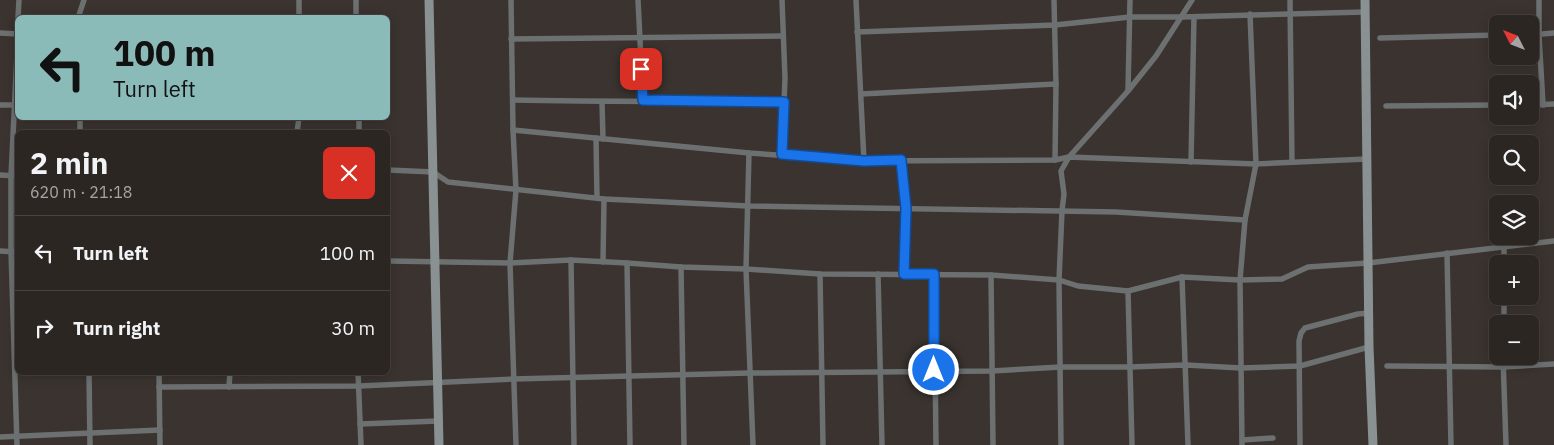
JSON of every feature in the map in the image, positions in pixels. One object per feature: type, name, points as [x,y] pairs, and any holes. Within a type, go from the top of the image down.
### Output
[{"type":"street","points":[[18,15],[19,0]]},
{"type":"street","points":[[79,15],[84,0]]},
{"type":"street","points":[[299,0],[299,15]]},
{"type":"street","points":[[356,0],[356,15]]},
{"type":"street","points":[[430,0],[439,445]]},
{"type":"street","points":[[511,0],[516,190],[510,263],[516,445]]},
{"type":"street","points":[[638,0],[643,100]]},
{"type":"street","points":[[782,0],[784,102],[782,154]]},
{"type":"street","points":[[856,0],[864,161]]},
{"type":"street","points":[[1054,0],[1055,160]]},
{"type":"street","points":[[1128,91],[1130,0]]},
{"type":"street","points":[[1061,445],[1059,280],[1064,194],[1061,171],[1068,157],[1128,91],[1156,56],[1192,0]]},
{"type":"street","points":[[1290,0],[1292,162]]},
{"type":"street","points":[[1365,0],[1369,347],[1373,445]]},
{"type":"street","points":[[1539,0],[1539,15]]},
{"type":"street","points":[[857,32],[1055,25],[1130,17],[1365,12]]},
{"type":"street","points":[[1250,14],[1256,164],[1245,220],[1240,280],[1242,442],[1273,438]]},
{"type":"street","points":[[1191,162],[1194,17]]},
{"type":"street","points":[[0,33],[15,34]]},
{"type":"street","points":[[1543,104],[1539,35],[1554,33]]},
{"type":"street","points":[[1380,38],[1489,35]]},
{"type":"street","points":[[512,39],[783,36]]},
{"type":"street","points":[[861,94],[1056,84]]},
{"type":"street","points":[[15,87],[15,313]]},
{"type":"street","points":[[513,100],[784,102]]},
{"type":"street","points":[[602,102],[603,139]]},
{"type":"street","points":[[1539,104],[1554,104]]},
{"type":"street","points":[[0,105],[14,105]]},
{"type":"street","points":[[1386,106],[1489,105]]},
{"type":"street","points":[[513,130],[749,153],[864,161],[1055,160],[1068,157],[1256,164],[1367,159]]},
{"type":"street","points":[[596,138],[601,199],[603,262]]},
{"type":"street","points":[[749,153],[746,269],[753,445]]},
{"type":"street","points":[[901,160],[906,208],[904,274]]},
{"type":"street","points":[[390,170],[433,172],[448,182],[601,199],[748,206],[1116,212],[1245,220]]},
{"type":"street","points":[[0,175],[14,176]]},
{"type":"street","points":[[390,261],[510,263],[571,260],[820,274],[991,275],[1059,280],[1078,286],[1128,291],[1182,277],[1240,280],[1282,279],[1308,267],[1554,241]]},
{"type":"street","points":[[1504,247],[1504,255]]},
{"type":"street","points":[[0,251],[14,252]]},
{"type":"street","points":[[1447,253],[1451,445]]},
{"type":"street","points":[[571,260],[574,445]]},
{"type":"street","points":[[627,263],[630,445]]},
{"type":"street","points":[[681,267],[684,445]]},
{"type":"street","points":[[820,274],[823,445]]},
{"type":"street","points":[[878,274],[882,445]]},
{"type":"street","points":[[934,274],[936,445]]},
{"type":"street","points":[[991,275],[993,445]]},
{"type":"street","points":[[1182,277],[1188,445]]},
{"type":"street","points":[[1128,291],[1132,445]]},
{"type":"street","points":[[1300,445],[1301,333],[1305,328],[1358,314],[1369,313]]},
{"type":"street","points":[[159,387],[359,386],[513,379],[881,373],[934,370],[991,371],[1061,367],[1186,365],[1240,368],[1300,366],[1369,347]]},
{"type":"street","points":[[1387,366],[1503,367],[1554,364]]},
{"type":"street","points":[[1503,367],[1506,445]]},
{"type":"street","points":[[16,375],[17,445]]},
{"type":"street","points":[[89,375],[90,445]]},
{"type":"street","points":[[159,375],[160,445]]},
{"type":"street","points":[[229,387],[230,375]]},
{"type":"street","points":[[358,375],[360,445]]},
{"type":"street","points":[[360,424],[438,421]]},
{"type":"street","points":[[0,437],[160,430]]},
{"type":"route","points":[[641,69],[643,100],[784,102],[782,154],[864,161],[901,160],[906,208],[904,274],[934,274],[934,370]]}]
